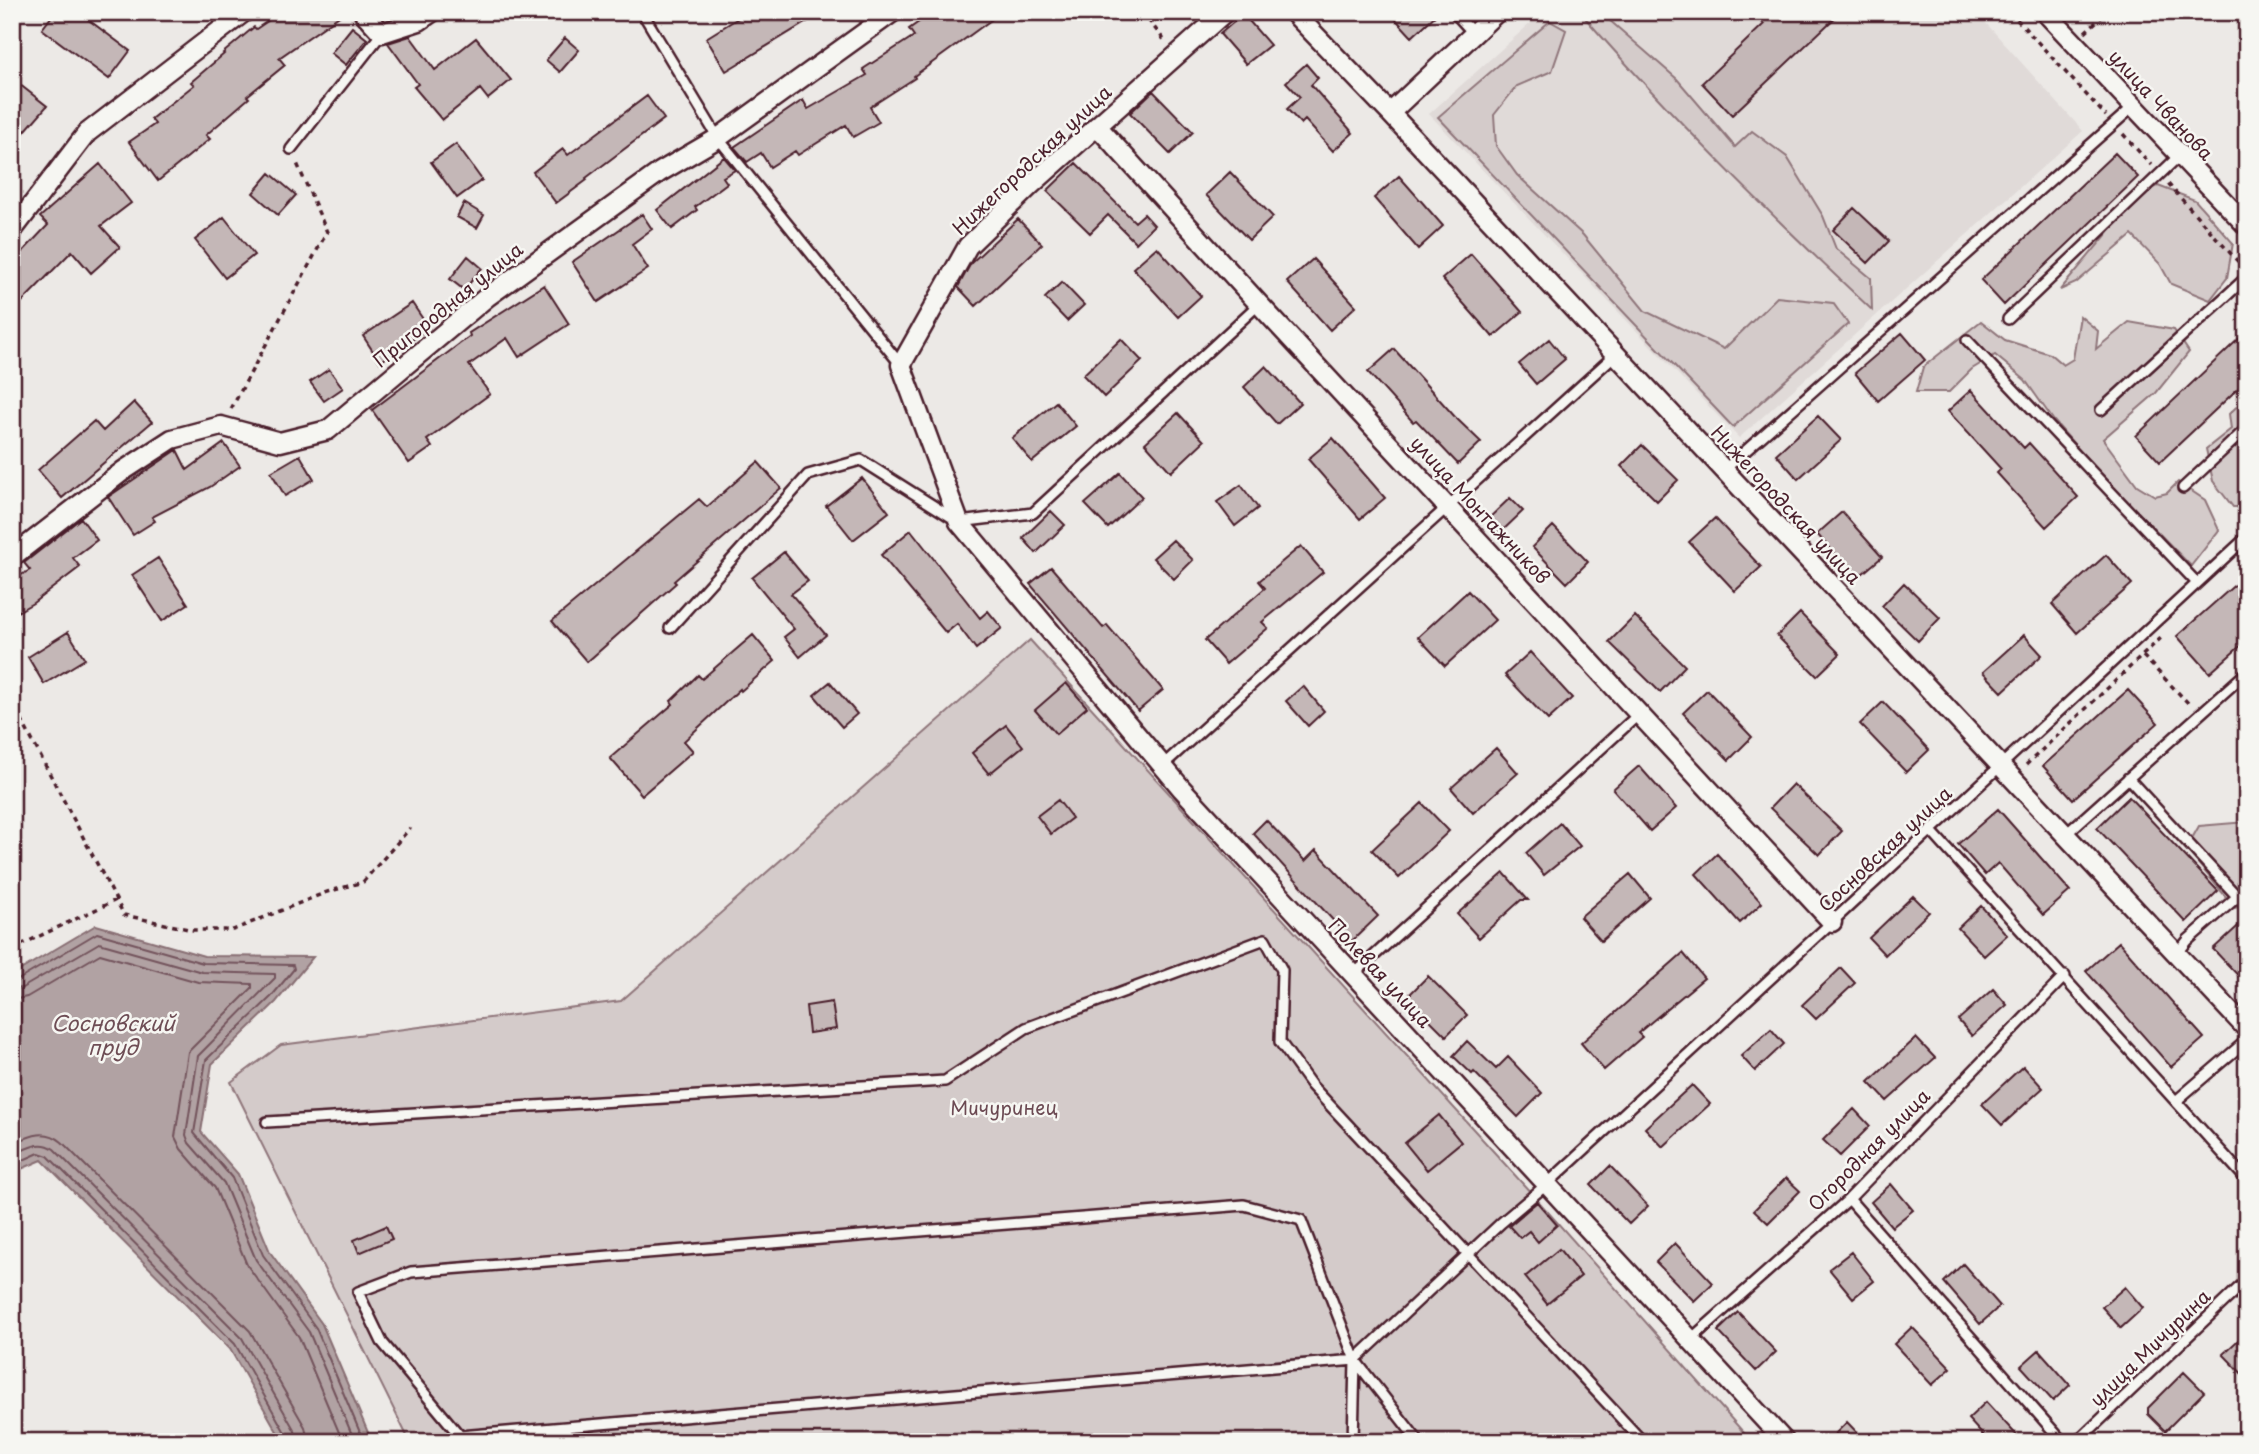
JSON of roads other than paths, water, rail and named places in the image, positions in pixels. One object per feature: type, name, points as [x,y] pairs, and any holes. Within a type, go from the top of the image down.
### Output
[{"type":"street","points":[[12,231],[87,133],[244,12]]},
{"type":"street","points":[[363,12],[382,33],[419,21],[432,12]]},
{"type":"street","name":"Пригородная улица","points":[[12,557],[123,471],[172,439],[221,426],[280,442],[328,430],[486,297],[660,172],[718,138],[893,12]]},
{"type":"street","name":"Нижегородская улица","points":[[901,365],[968,246],[1031,185],[1226,12]]},
{"type":"street","name":"Нижегородская улица","points":[[1293,12],[2247,1029]]},
{"type":"street","points":[[1390,113],[1497,12]]},
{"type":"street","name":"улица Чванова","points":[[2045,12],[2247,226]]},
{"type":"street","name":"улица Монтажников","points":[[1097,126],[1832,922]]},
{"type":"street","points":[[901,365],[959,522]]},
{"type":"street","name":"Полевая улица","points":[[959,522],[1163,765],[1784,1442]]},
{"type":"lane","points":[[642,12],[718,138],[901,365]]},
{"type":"lane","points":[[1454,12],[1474,34]]},
{"type":"lane","points":[[291,149],[382,33]]},
{"type":"lane","points":[[1724,470],[2134,106]]},
{"type":"lane","points":[[2008,319],[2180,155]]},
{"type":"lane","points":[[2101,410],[2247,277]]},
{"type":"lane","points":[[670,628],[807,475],[861,460],[959,522],[1032,513],[1259,304]]},
{"type":"lane","points":[[1968,340],[2197,583]]},
{"type":"lane","points":[[1163,765],[1616,355]]},
{"type":"lane","points":[[2183,488],[2247,428]]},
{"type":"lane","name":"Сосновская улица","points":[[1355,1360],[2247,537]]},
{"type":"lane","points":[[2065,835],[2247,672]]},
{"type":"lane","points":[[1353,975],[1639,714]]},
{"type":"lane","points":[[2128,778],[2247,907]]},
{"type":"lane","points":[[1931,831],[2247,1180]]},
{"type":"lane","points":[[2177,954],[2188,940],[2237,897]]},
{"type":"lane","points":[[267,1122],[945,1081],[1026,1028],[1265,939],[1282,970],[1280,1042],[1311,1085],[1643,1442]]},
{"type":"lane","name":"Огородная улица","points":[[1690,1340],[1849,1199],[2065,976]]},
{"type":"lane","points":[[2176,1101],[2247,1040]]},
{"type":"lane","points":[[1849,1199],[2063,1442]]},
{"type":"lane","points":[[1355,1360],[460,1436],[382,1342],[358,1292],[411,1272],[1244,1205],[1301,1220],[1355,1360],[1419,1442]]},
{"type":"lane","name":"улица Мичурина","points":[[2077,1442],[2247,1280]]},
{"type":"lane","points":[[1353,1442],[1355,1360]]},
{"type":"water","name":"Сосновский пруд","points":[[96,925],[204,956],[313,957],[276,1002],[212,1064],[201,1132],[238,1174],[270,1252],[322,1324],[372,1442],[283,1442],[230,1349],[42,1160],[12,1173],[12,975]]},
{"type":"park label","name":"Мичуринец","points":[[1004,1108]]}]
